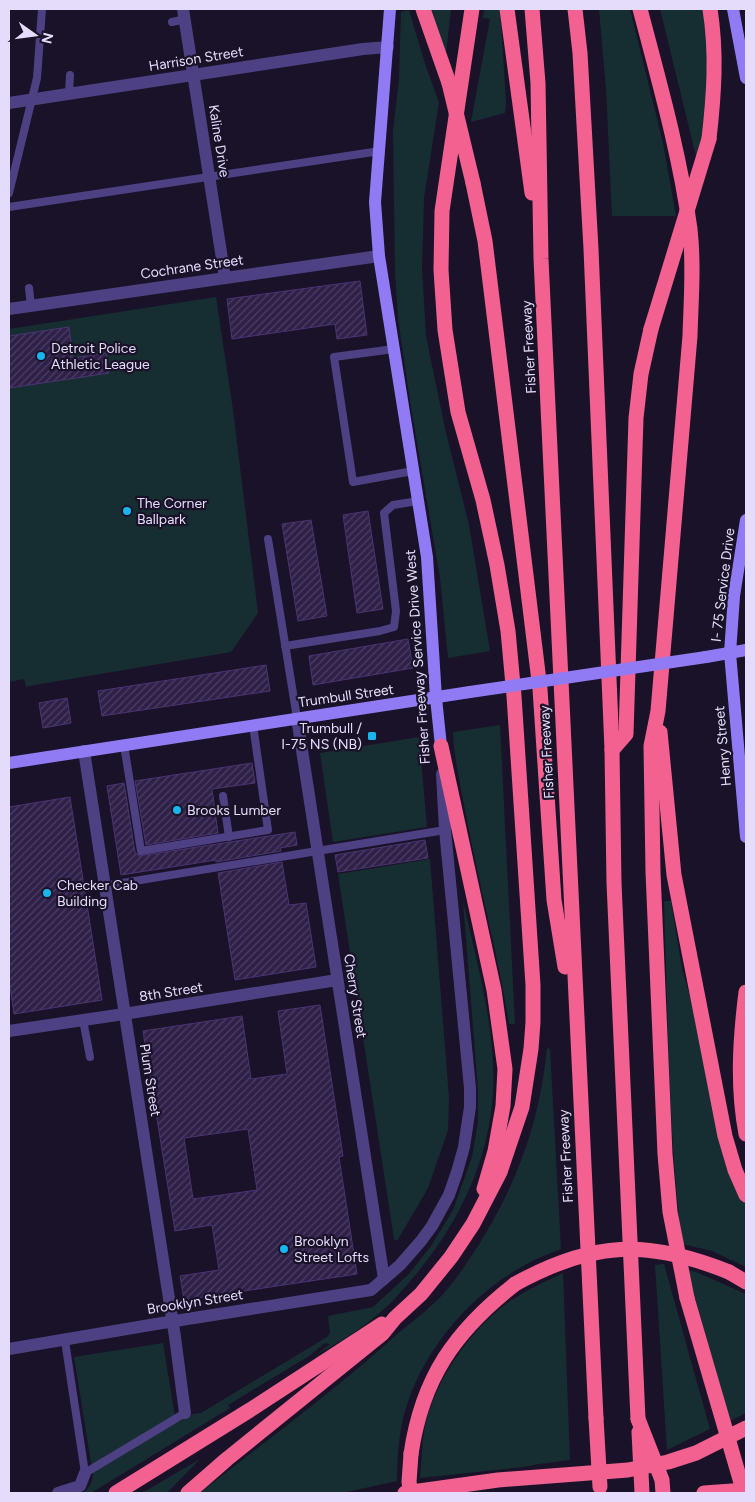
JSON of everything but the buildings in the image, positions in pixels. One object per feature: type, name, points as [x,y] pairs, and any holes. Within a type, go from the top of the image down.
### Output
[{"type":"highway","points":[[423,9],[449,83],[485,241],[540,689],[554,900],[576,1030]]},
{"type":"highway","points":[[188,1493],[227,1459],[382,1334],[395,1318],[420,1294],[451,1257],[473,1224],[500,1172],[522,1107],[531,1049],[533,985],[509,640],[497,565],[483,500],[456,403],[445,330],[441,270],[442,211],[472,9]]},
{"type":"highway","points":[[507,9],[541,259]]},
{"type":"highway","name":"Fisher Freeway","points":[[532,9],[538,83],[541,259],[576,1030],[600,1493]]},
{"type":"highway","points":[[575,9],[580,53],[592,259],[612,750],[615,893],[642,1493]]},
{"type":"highway","points":[[640,9],[684,188],[690,231],[693,276],[690,336],[658,711],[651,746],[653,872],[665,1144],[670,1212],[687,1298],[744,1493]]},
{"type":"highway","points":[[612,750],[626,734],[636,418],[641,374],[651,329],[709,139],[715,62],[714,31],[710,9]]},
{"type":"highway","points":[[658,711],[674,875],[725,1136],[735,1170],[746,1195]]},
{"type":"highway","points":[[441,746],[494,990],[505,1069],[503,1106],[495,1150],[473,1224]]},
{"type":"highway","points":[[746,992],[742,1023],[740,1089],[746,1134]]},
{"type":"highway","points":[[411,1493],[409,1482],[415,1425],[430,1383],[454,1343],[469,1325],[514,1284],[567,1259],[588,1253],[610,1250],[669,1253],[701,1261],[730,1272],[746,1282]]},
{"type":"highway","points":[[116,1493],[250,1410],[377,1326],[395,1318]]},
{"type":"highway","points":[[638,1419],[662,1480],[663,1493]]},
{"type":"highway","points":[[405,1493],[498,1480],[628,1470],[668,1462],[696,1453],[746,1428]]},
{"type":"highway","points":[[704,1493],[746,1490]]},
{"type":"street","name":"Fisher Freeway Service Drive West","points":[[384,1279],[400,1265],[421,1241],[441,1211],[457,1172],[467,1127],[470,1088],[445,830],[441,746],[427,557],[379,256],[376,202],[390,9]]},
{"type":"street","points":[[733,9],[746,78]]},
{"type":"street","name":"Kaline Drive","points":[[184,14],[225,278]]},
{"type":"street","name":"Harrison Street","points":[[9,103],[363,49],[388,47]]},
{"type":"street","name":"Cochrane Street","points":[[9,309],[379,256]]},
{"type":"street","name":"I- 75 Service Drive","points":[[730,653],[734,596],[746,520]]},
{"type":"street","name":"Trumbull Street","points":[[9,763],[746,650]]},
{"type":"street","name":"Henry Street","points":[[730,653],[744,785],[746,837]]},
{"type":"street","name":"Cherry Street","points":[[297,718],[384,1279]]},
{"type":"street","name":"Plum Street","points":[[84,752],[185,1413]]},
{"type":"street","name":"8th Street","points":[[9,1031],[337,980]]},
{"type":"street","name":"Brooklyn Street","points":[[9,1349],[371,1290],[384,1279]]},
{"type":"street","points":[[58,1493],[80,1486],[85,1473]]},
{"type":"lane","points":[[9,193],[37,78],[42,9]]},
{"type":"lane","points":[[172,22],[184,14]]},
{"type":"lane","points":[[69,94],[70,74]]},
{"type":"lane","points":[[9,207],[380,151]]},
{"type":"lane","points":[[29,288],[31,306]]},
{"type":"lane","points":[[394,349],[334,357],[353,482],[413,471]]},
{"type":"lane","points":[[285,646],[380,631],[394,627],[396,611],[384,513],[393,505],[418,501]]},
{"type":"lane","points":[[268,539],[297,718]]},
{"type":"lane","points":[[124,745],[141,851],[268,830],[253,725]]},
{"type":"lane","points":[[223,796],[229,837]]},
{"type":"lane","points":[[104,886],[445,830]]},
{"type":"lane","points":[[83,1020],[90,1057]]},
{"type":"lane","points":[[65,1341],[85,1473],[185,1413]]},
{"type":"green space","points":[[429,9],[451,9],[446,54]]},
{"type":"green space","points":[[484,9],[500,9],[506,101],[505,113],[471,122],[490,19],[483,18]]},
{"type":"green space","points":[[599,9],[630,9],[663,143],[676,216],[612,216],[606,89]]},
{"type":"green space","points":[[660,9],[704,9],[710,65],[704,130],[697,160]]},
{"type":"green space","points":[[409,10],[426,67],[439,102],[424,198],[422,269],[426,336],[446,433],[469,525],[490,651],[448,658],[440,578],[398,318],[395,273],[393,131],[399,79],[401,12]]},
{"type":"green space","name":"The Corner Ballpark","points":[[216,297],[233,410],[258,613],[231,652],[26,687],[24,679],[9,682],[9,329]]},
{"type":"green space","points":[[500,725],[515,1024],[509,1024],[460,784],[453,732]]},
{"type":"green space","points":[[419,737],[427,827],[333,842],[320,753]]},
{"type":"green space","points":[[430,859],[449,1098],[448,1130],[428,1188],[397,1241],[394,1239],[338,874]]},
{"type":"green space","points":[[463,901],[489,1020],[492,1044],[493,1092],[484,1146],[476,1172],[454,1220],[423,1265],[393,1300],[361,1328],[316,1355],[330,1344],[325,1343],[309,1356],[228,1405],[230,1408],[91,1493],[82,1493],[87,1490],[93,1475],[74,1357],[163,1343],[176,1423],[193,1414],[201,1413],[327,1337],[330,1333],[328,1316],[373,1307],[409,1274],[431,1246],[453,1210],[472,1157],[478,1122],[478,1090]]},
{"type":"green space","points":[[664,901],[671,901],[682,969],[695,1014],[728,1165],[746,1205],[746,1267],[712,1251],[682,1244],[671,1116]]},
{"type":"green space","points":[[547,1048],[550,1049],[561,1249],[528,1263],[501,1280],[462,1314],[445,1334],[417,1379],[408,1403],[400,1435],[397,1481],[342,1493],[200,1493],[347,1378],[427,1310],[449,1287],[492,1223],[515,1175],[539,1101]]},
{"type":"green space","points":[[664,1264],[710,1429],[667,1450],[655,1265]]},
{"type":"green space","points":[[687,1270],[696,1272],[746,1294],[746,1413],[730,1421]]},
{"type":"green space","points":[[563,1273],[570,1460],[420,1478],[423,1439],[434,1399],[443,1379],[468,1341],[499,1310],[515,1298]]},
{"type":"green space","points":[[200,1459],[167,1493],[141,1493],[149,1489]]},
{"type":"place","name":"Detroit Police Athletic League","points":[[41,356]]},
{"type":"place","name":"The Corner Ballpark","points":[[127,511]]},
{"type":"place","name":"Trumbull / I-75 NS (NB)","points":[[372,736]]},
{"type":"place","name":"Brooks Lumber","points":[[177,810]]},
{"type":"place","name":"Checker Cab Building","points":[[47,893]]},
{"type":"place","name":"Brooklyn Street Lofts","points":[[284,1249]]}]
